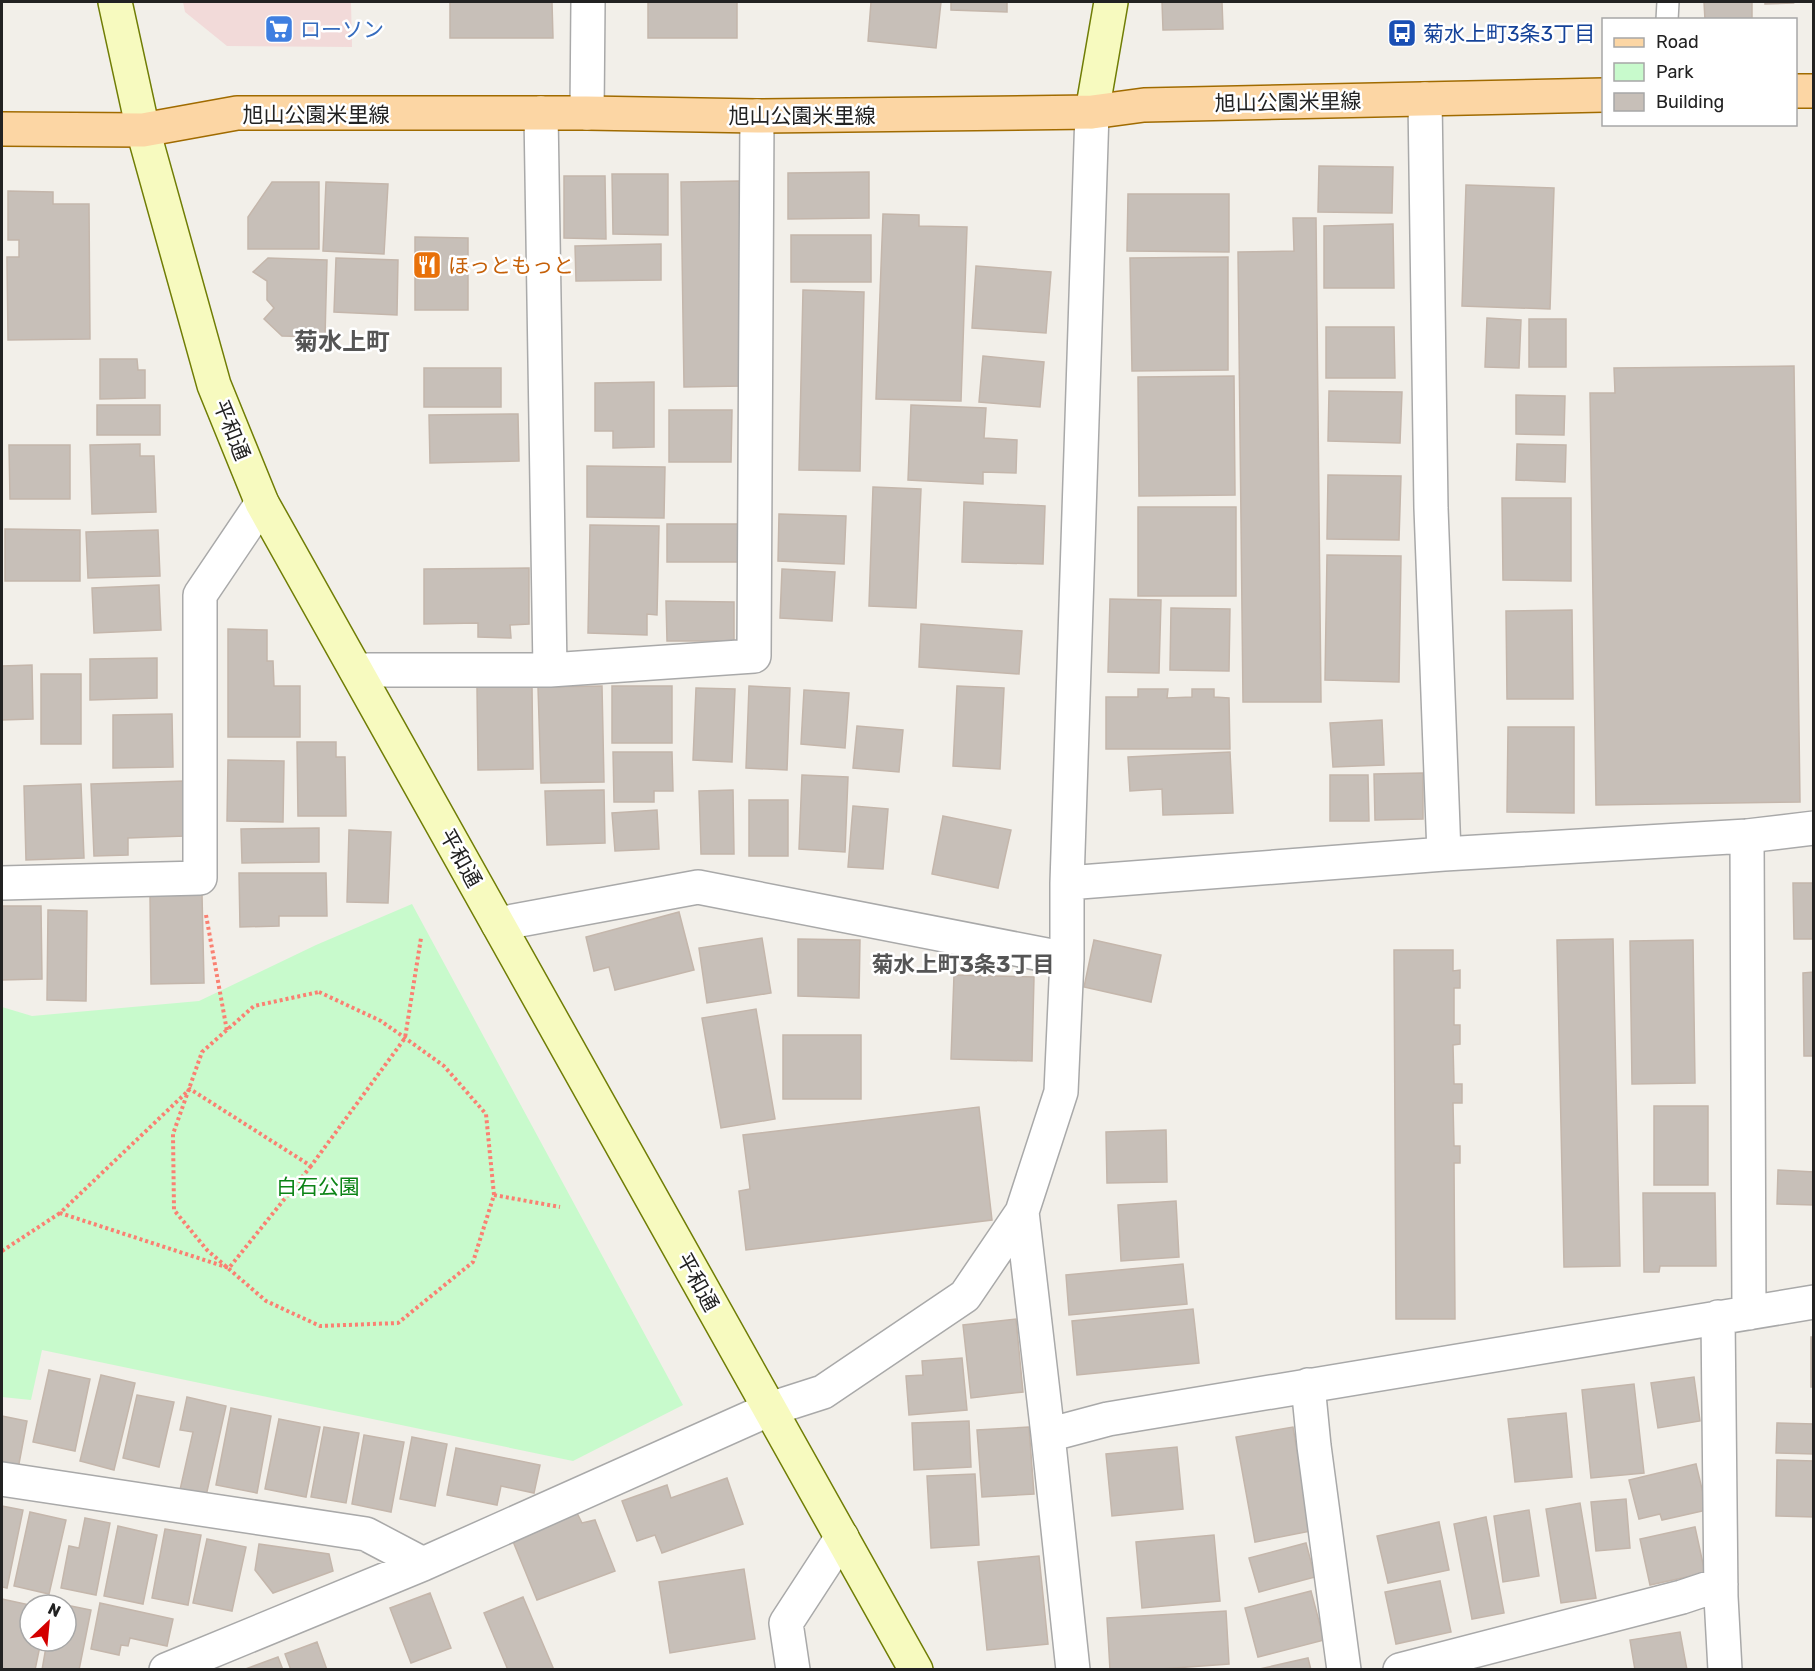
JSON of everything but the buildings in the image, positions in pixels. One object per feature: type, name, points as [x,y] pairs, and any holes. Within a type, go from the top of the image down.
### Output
[{"type":"main road","points":[[1797,91],[1814,90]]},
{"type":"main road","name":"旭山公園米里線","points":[[2,129],[143,130],[237,113],[587,113],[757,116],[1092,112],[1144,105],[1602,95]]},
{"type":"street","name":"平和通","points":[[115,2],[143,130],[214,385],[262,503],[916,1670]]},
{"type":"street","points":[[587,113],[588,2]]},
{"type":"street","points":[[166,1670],[423,1564],[770,1409],[822,1392],[965,1296],[1022,1212],[1061,1092],[1092,112],[1111,2]]},
{"type":"street","points":[[1425,99],[1431,508],[1444,854]]},
{"type":"street","points":[[541,113],[550,670]]},
{"type":"street","points":[[356,670],[550,670],[754,656],[757,116]]},
{"type":"street","points":[[2,883],[200,878],[200,595],[262,503]]},
{"type":"street","points":[[1067,883],[1444,854],[1747,836],[1814,828]]},
{"type":"street","points":[[1725,1670],[1721,1584],[1734,1315],[1747,836]]},
{"type":"street","points":[[498,924],[698,887],[1067,959]]},
{"type":"street","points":[[1022,1212],[1073,1670]]},
{"type":"street","points":[[1048,1434],[1108,1419],[1814,1302]]},
{"type":"street","points":[[1308,1385],[1315,1458],[1344,1670]]},
{"type":"street","points":[[2,1479],[366,1534],[423,1564]]},
{"type":"street","points":[[793,1670],[786,1623],[842,1537]]},
{"type":"street","points":[[1400,1670],[1682,1597],[1721,1584]]},
{"type":"lane","points":[[1667,18],[1668,2]]},
{"type":"path","points":[[200,878],[227,1031]]},
{"type":"path","points":[[229,1268],[311,1166],[405,1038],[421,938]]},
{"type":"path","points":[[319,992],[381,1021],[444,1066],[486,1114],[494,1195],[474,1262],[398,1323],[320,1326],[266,1301],[207,1250],[174,1210],[173,1134],[202,1052],[227,1031],[254,1006],[319,992]]},
{"type":"path","points":[[190,1089],[311,1166]]},
{"type":"path","points":[[2,1251],[60,1213],[190,1089]]},
{"type":"path","points":[[494,1195],[560,1206]]},
{"type":"path","points":[[60,1213],[229,1268]]},
{"type":"shaded area","name":"ローソン","points":[[183,2],[351,2],[352,47],[227,46],[185,12]]},
{"type":"green space","name":"白石公園","points":[[412,904],[683,1405],[573,1461],[42,1350],[31,1400],[2,1397],[2,1007],[32,1016],[199,1001],[316,945]]},
{"type":"place","name":"ローソン","points":[[279,29]]},
{"type":"place","name":"菊水上町3条3丁目","points":[[1402,33]]},
{"type":"place","name":"ほっともっと","points":[[427,265]]},
{"type":"district","name":"菊水上町","points":[[342,342]]},
{"type":"district","name":"菊水上町3条3丁目","points":[[963,964]]}]
